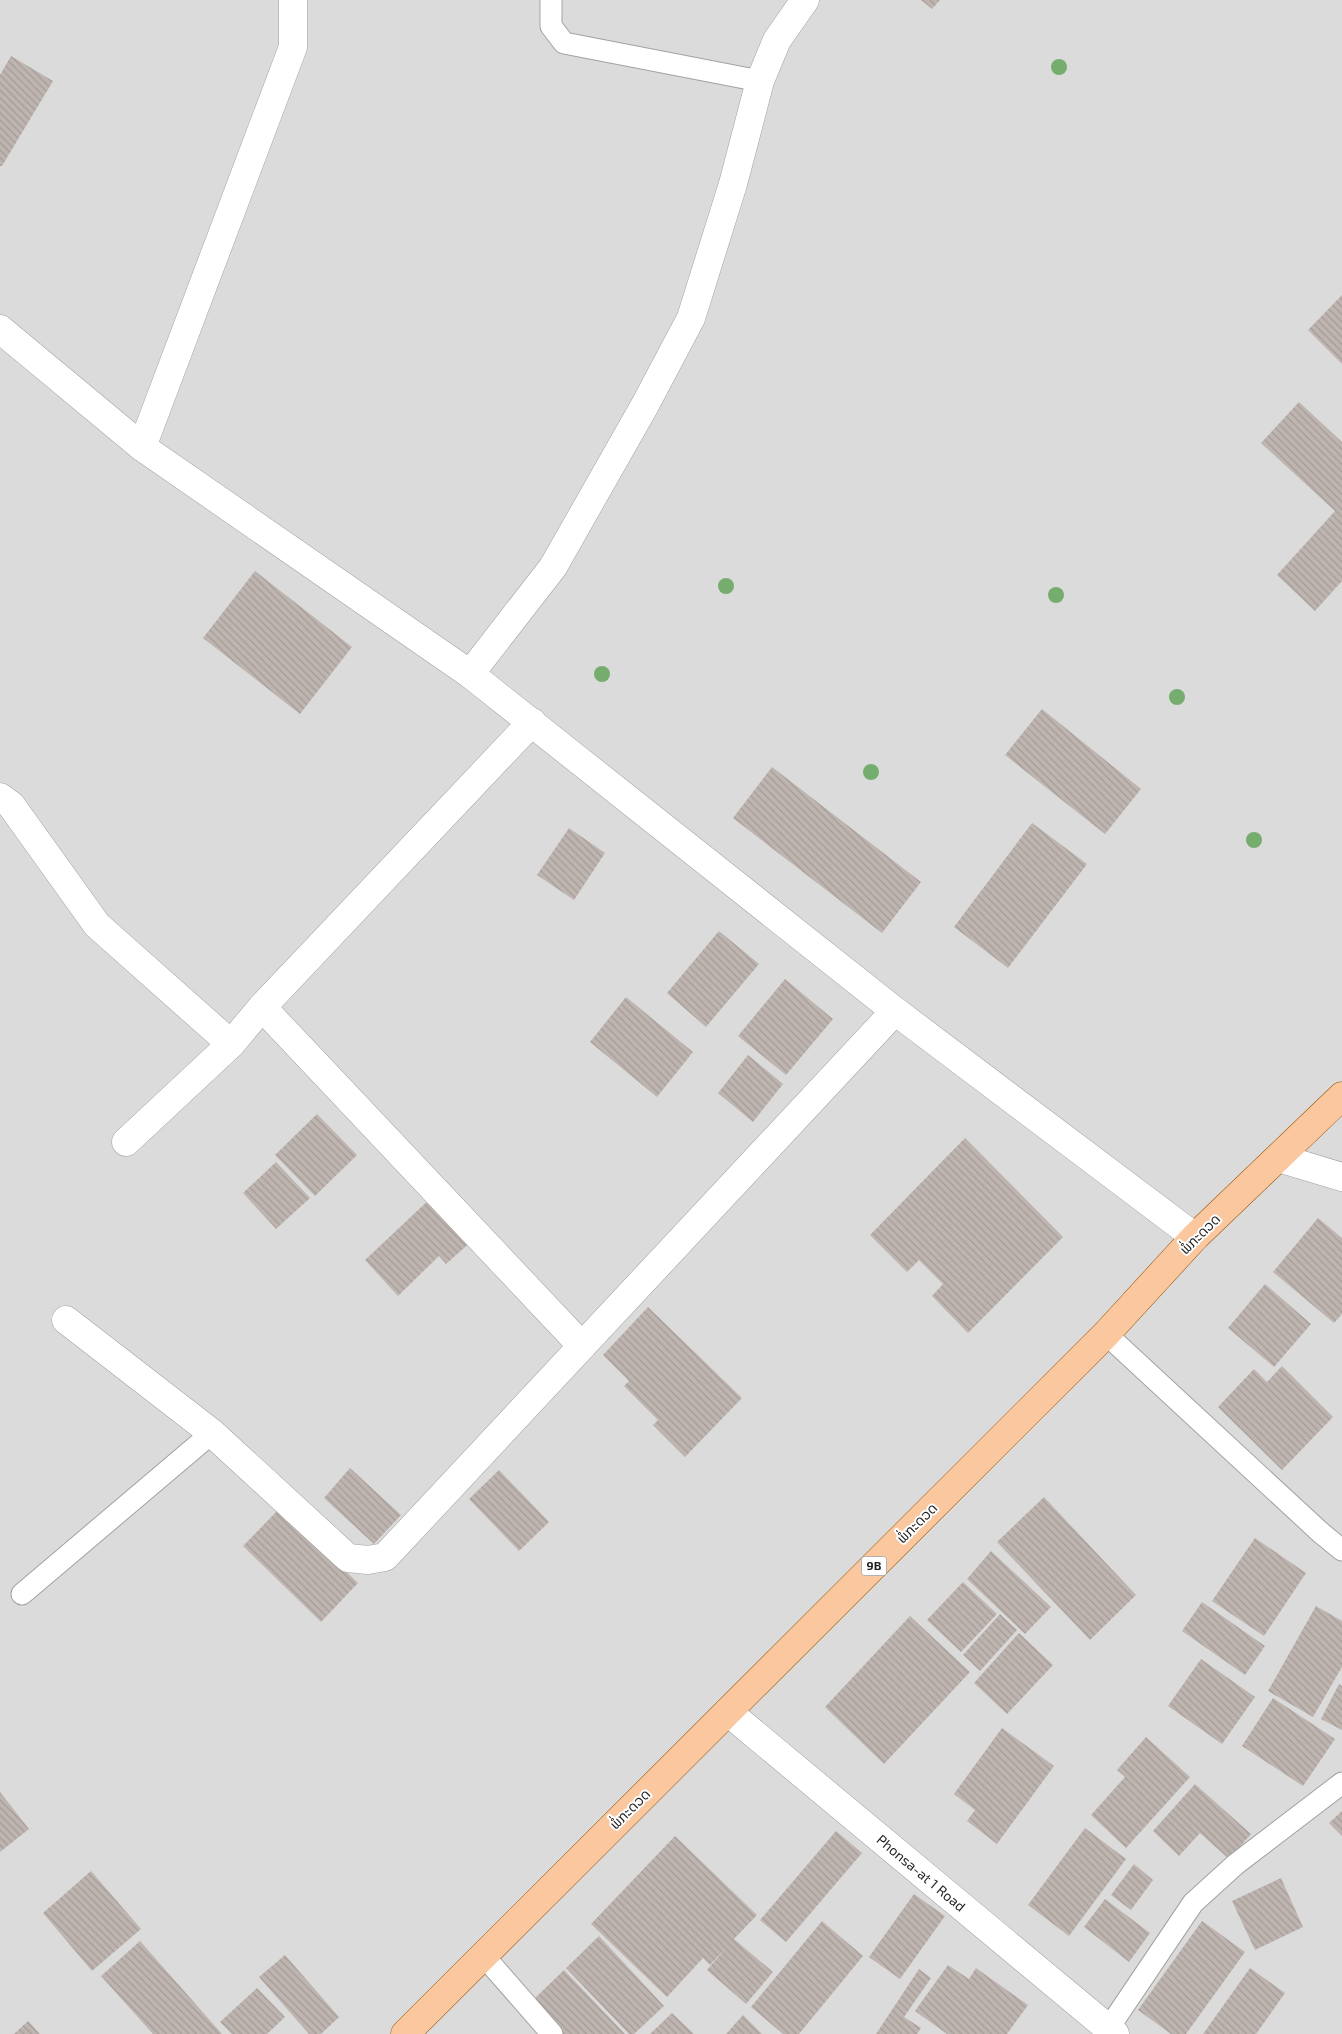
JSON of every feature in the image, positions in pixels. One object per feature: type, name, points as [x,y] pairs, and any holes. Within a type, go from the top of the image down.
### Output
[{"type":"main road","name":"ພໍ່ກະດວດ","points":[[404,2034],[1106,1334],[1195,1237],[1342,1096]]},
{"type":"street","points":[[142,448],[293,47],[293,0]]},
{"type":"street","points":[[470,674],[553,567],[645,406],[691,318],[734,184],[760,81],[776,40],[806,0]]},
{"type":"street","points":[[0,329],[142,448],[470,674],[894,1011],[1195,1237]]},
{"type":"street","points":[[126,1142],[231,1044],[262,1007],[532,722]]},
{"type":"street","points":[[0,797],[11,805],[97,925],[231,1044]]},
{"type":"street","points":[[262,1007],[582,1346]]},
{"type":"street","points":[[66,1320],[212,1433],[348,1558],[368,1560],[385,1557],[894,1011]]},
{"type":"street","points":[[1279,1158],[1342,1177]]},
{"type":"street","name":"Phonsa-at 1 Road","points":[[728,1712],[1111,2032]]},
{"type":"lane","points":[[551,0],[551,26],[564,43],[760,81]]},
{"type":"lane","points":[[1106,1334],[1320,1532],[1342,1550]]},
{"type":"lane","points":[[22,1594],[212,1433]]},
{"type":"lane","points":[[1111,2032],[1193,1903],[1236,1864],[1342,1783]]},
{"type":"lane","points":[[483,1955],[552,2034]]},
{"type":"shaded area","points":[[0,0],[1342,0],[1342,2034],[0,2034]]},
{"type":"building","points":[[921,0],[940,0],[932,9]]},
{"type":"building","points":[[11,56],[53,81],[2,166],[0,166],[0,75]]},
{"type":"building","points":[[1342,295],[1342,364],[1308,330]]},
{"type":"building","points":[[1299,402],[1342,442],[1342,581],[1315,611],[1277,575],[1335,511],[1261,443]]},
{"type":"building","points":[[255,571],[352,647],[300,714],[203,638]]},
{"type":"building","points":[[1042,709],[1141,789],[1105,834],[1005,755]]},
{"type":"building","points":[[772,767],[921,882],[882,933],[733,818]]},
{"type":"building","points":[[1032,823],[1087,864],[1008,968],[954,927]]},
{"type":"building","points":[[569,828],[605,853],[574,900],[537,875]]},
{"type":"building","points":[[719,931],[759,964],[706,1027],[667,993]]},
{"type":"building","points":[[785,979],[833,1019],[786,1075],[738,1036]]},
{"type":"building","points":[[626,997],[693,1052],[657,1097],[590,1042]]},
{"type":"building","points":[[748,1055],[783,1084],[753,1122],[718,1093]]},
{"type":"building","points":[[317,1114],[357,1155],[315,1196],[275,1155]]},
{"type":"building","points":[[965,1138],[1063,1237],[968,1333],[932,1296],[943,1284],[919,1260],[907,1272],[870,1235]]},
{"type":"building","points":[[276,1162],[310,1198],[276,1229],[243,1193]]},
{"type":"building","points":[[433,1196],[473,1240],[446,1264],[439,1256],[398,1296],[365,1260]]},
{"type":"building","points":[[1318,1218],[1342,1238],[1342,1314],[1334,1323],[1273,1272]]},
{"type":"building","points":[[1265,1284],[1311,1324],[1274,1367],[1228,1328]]},
{"type":"building","points":[[648,1307],[742,1398],[685,1457],[653,1425],[658,1420],[624,1386],[629,1381],[603,1355]]},
{"type":"building","points":[[1282,1366],[1333,1417],[1282,1470],[1218,1407],[1254,1369],[1267,1382]]},
{"type":"building","points":[[350,1468],[401,1515],[374,1544],[324,1498]]},
{"type":"building","points":[[499,1470],[549,1522],[519,1551],[469,1499]]},
{"type":"building","points":[[1044,1497],[1136,1595],[1090,1640],[997,1542]]},
{"type":"building","points":[[280,1508],[358,1583],[321,1622],[243,1546]]},
{"type":"building","points":[[1255,1538],[1306,1573],[1264,1636],[1212,1601]]},
{"type":"building","points":[[991,1551],[1051,1607],[1025,1634],[967,1579]]},
{"type":"building","points":[[963,1582],[997,1614],[961,1652],[927,1620]]},
{"type":"building","points":[[1202,1602],[1265,1646],[1245,1675],[1182,1631]]},
{"type":"building","points":[[1316,1606],[1342,1621],[1342,1667],[1313,1717],[1268,1691]]},
{"type":"building","points":[[1000,1614],[1017,1630],[980,1671],[963,1655]]},
{"type":"building","points":[[910,1616],[970,1672],[884,1764],[825,1707]]},
{"type":"building","points":[[1019,1633],[1053,1665],[1007,1714],[974,1683]]},
{"type":"building","points":[[1201,1659],[1255,1697],[1222,1744],[1168,1706]]},
{"type":"building","points":[[1339,1684],[1342,1686],[1342,1730],[1321,1719]]},
{"type":"building","points":[[1273,1698],[1335,1739],[1303,1786],[1242,1746]]},
{"type":"building","points":[[1002,1728],[1054,1766],[997,1844],[967,1821],[975,1810],[954,1794]]},
{"type":"building","points":[[1146,1737],[1190,1777],[1126,1848],[1091,1815],[1125,1777],[1117,1770]]},
{"type":"building","points":[[1195,1784],[1251,1834],[1229,1859],[1200,1833],[1179,1856],[1153,1831]]},
{"type":"building","points":[[0,1792],[29,1829],[0,1852]]},
{"type":"building","points":[[1342,1811],[1342,1836],[1329,1823]]},
{"type":"building","points":[[1085,1828],[1126,1859],[1069,1936],[1028,1905]]},
{"type":"building","points":[[836,1831],[862,1853],[786,1942],[760,1920]]},
{"type":"building","points":[[675,1836],[757,1915],[734,1939],[773,1972],[746,2004],[707,1970],[727,1947],[710,1965],[703,1958],[667,1997],[591,1924]]},
{"type":"building","points":[[1134,1864],[1153,1880],[1131,1910],[1111,1895]]},
{"type":"building","points":[[91,1871],[141,1929],[92,1971],[43,1913]]},
{"type":"building","points":[[1281,1878],[1303,1927],[1255,1950],[1232,1901]]},
{"type":"building","points":[[914,1894],[945,1916],[900,1979],[869,1957]]},
{"type":"building","points":[[1105,1899],[1150,1933],[1129,1962],[1084,1927]]},
{"type":"building","points":[[822,1921],[863,1956],[799,2034],[783,2034],[751,2007]]},
{"type":"building","points":[[1202,1921],[1245,1952],[1186,2034],[1171,2034],[1138,2010]]},
{"type":"building","points":[[599,1936],[664,2006],[634,2034],[629,2034],[566,1968]]},
{"type":"building","points":[[140,1941],[222,2034],[153,2034],[101,1976]]},
{"type":"building","points":[[285,1955],[339,2017],[321,2034],[309,2034],[259,1977]]},
{"type":"building","points":[[948,1965],[969,1979],[976,1968],[1028,2005],[1007,2034],[947,2034],[915,2011]]},
{"type":"building","points":[[1250,1968],[1285,1993],[1256,2034],[1203,2034]]},
{"type":"building","points":[[919,1969],[931,1978],[904,2017],[921,2028],[917,2034],[876,2034]]},
{"type":"building","points":[[564,1970],[625,2034],[563,2034],[532,2001]]},
{"type":"building","points":[[257,1988],[285,2017],[267,2034],[232,2034],[220,2022]]},
{"type":"building","points":[[672,2013],[694,2034],[650,2034]]},
{"type":"building","points":[[743,2015],[762,2034],[726,2034]]},
{"type":"building","points":[[28,2021],[40,2034],[14,2034]]}]
